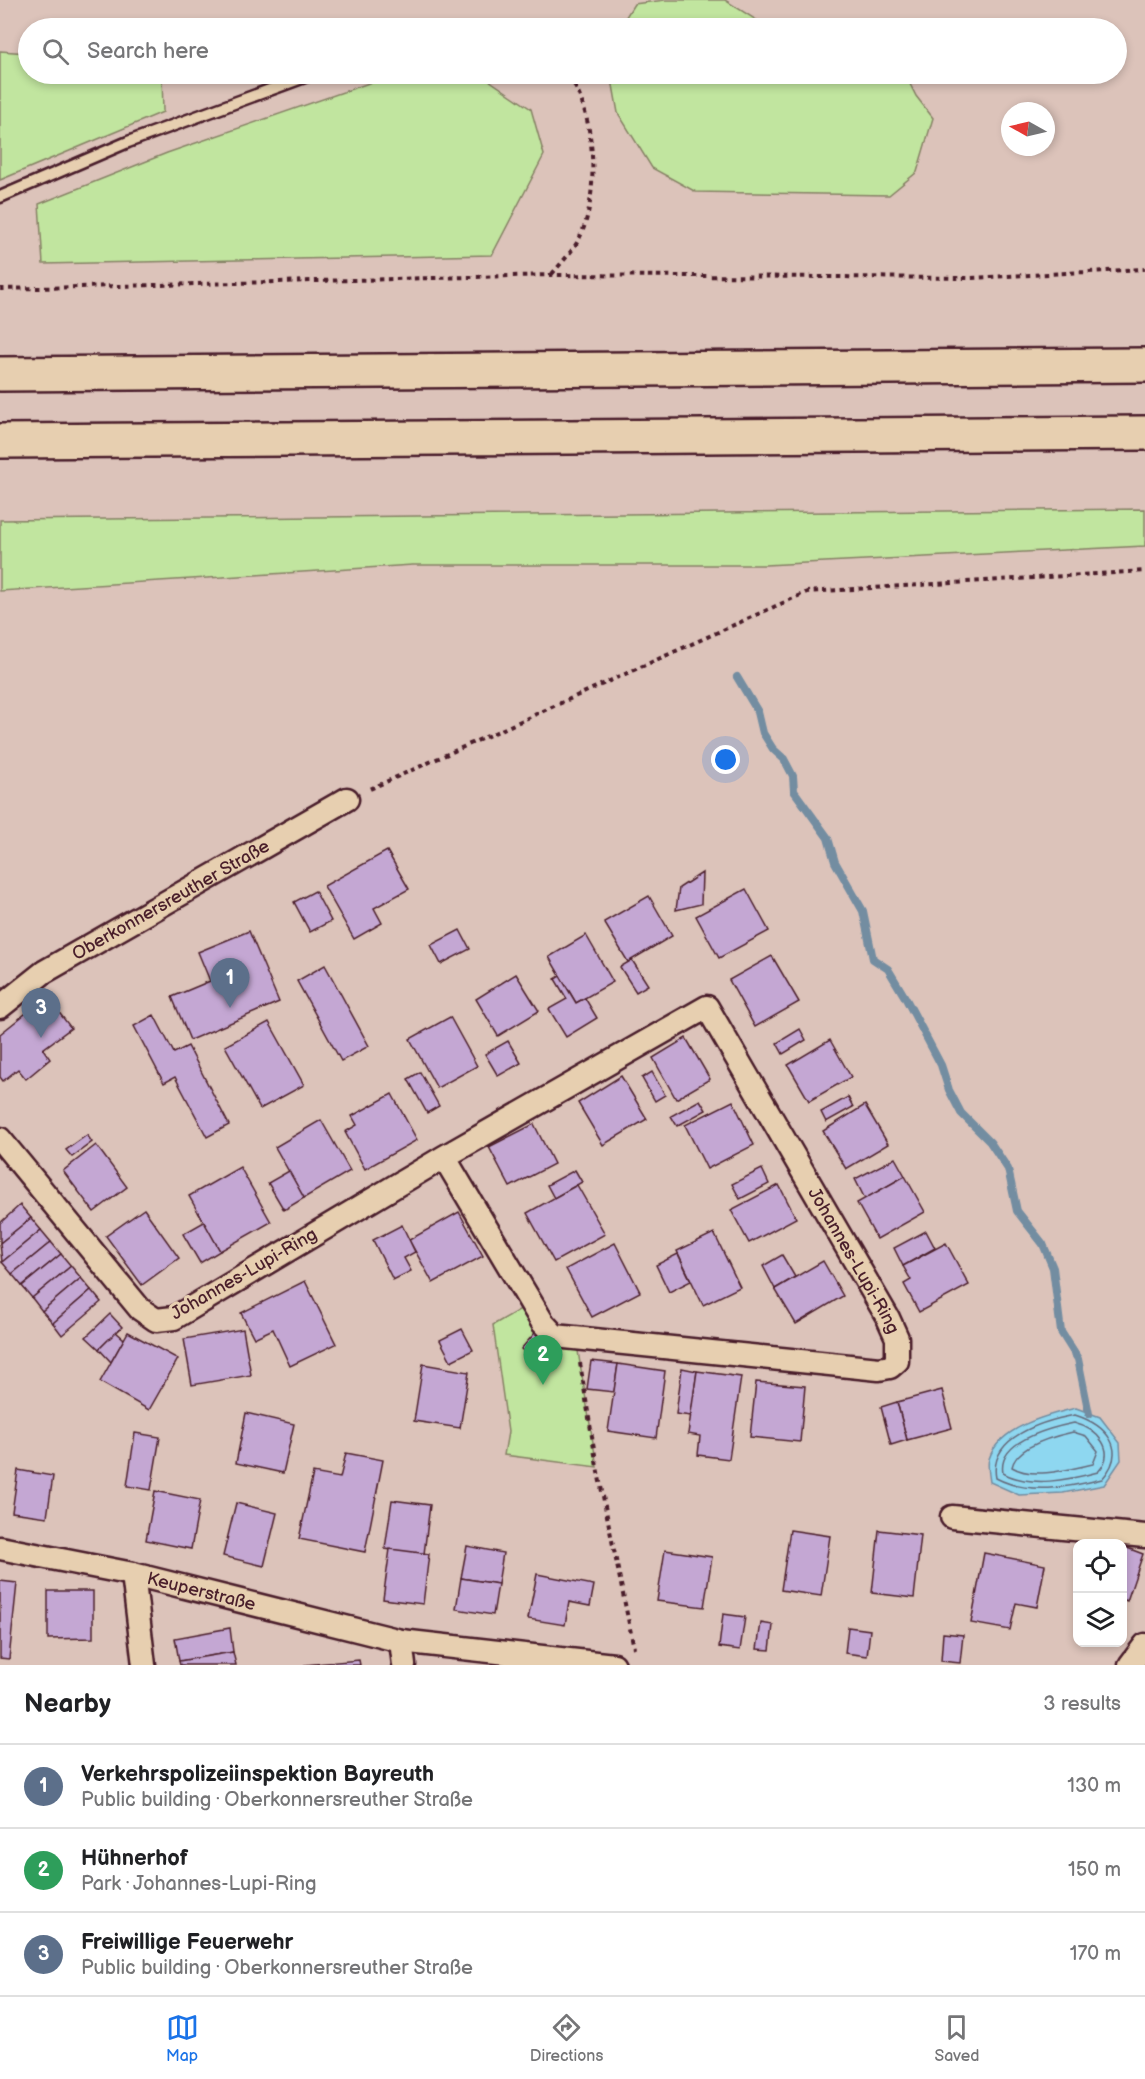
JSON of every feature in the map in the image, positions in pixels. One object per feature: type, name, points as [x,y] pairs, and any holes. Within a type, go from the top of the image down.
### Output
[{"type":"highway","points":[[0,374],[1145,365]]},
{"type":"highway","points":[[0,441],[1145,433]]},
{"type":"street","name":"Oberkonnersreuther Straße","points":[[0,1007],[44,972],[347,799]]},
{"type":"street","name":"Johannes-Lupi-Ring","points":[[0,1139],[140,1309],[156,1320],[174,1318],[444,1157],[707,1007],[888,1318],[897,1338],[899,1350],[897,1361],[890,1367],[879,1369],[555,1335],[543,1323],[444,1157]]},
{"type":"street","points":[[952,1517],[1145,1536]]},
{"type":"street","name":"Keuperstraße","points":[[0,1548],[133,1574],[401,1641],[614,1665]]},
{"type":"street","points":[[133,1574],[144,1665]]},
{"type":"street","points":[[401,1641],[404,1665]]},
{"type":"street","points":[[1130,1665],[1145,1645]]},
{"type":"lane","points":[[0,197],[128,142],[286,84]]},
{"type":"path","points":[[551,275],[579,239],[590,208],[592,158],[587,118],[575,84]]},
{"type":"path","points":[[0,289],[551,275],[970,278],[1145,269]]},
{"type":"path","points":[[347,799],[807,592],[1145,571]]},
{"type":"path","points":[[576,1339],[597,1467],[635,1654]]},
{"type":"green space","points":[[665,0],[725,0],[753,18],[625,18],[634,4]]},
{"type":"green space","points":[[0,51],[18,52],[18,84],[162,84],[163,112],[0,180]]},
{"type":"green space","points":[[366,84],[495,84],[531,109],[544,155],[492,255],[43,264],[39,204],[167,153]]},
{"type":"green space","points":[[613,84],[910,84],[933,118],[917,172],[889,195],[696,192],[652,168],[618,113]]},
{"type":"green space","points":[[1145,509],[1145,546],[765,565],[413,565],[0,591],[0,520]]},
{"type":"green space","points":[[531,1303],[576,1339],[597,1467],[504,1455],[508,1432],[493,1325]]},
{"type":"water","points":[[1076,1408],[1100,1417],[1120,1443],[1121,1460],[1104,1485],[1063,1493],[1019,1495],[990,1482],[989,1459],[994,1448],[1003,1439],[1025,1424]]},
{"type":"building","points":[[387,851],[409,889],[374,908],[382,923],[354,939],[324,886]]},
{"type":"building","points":[[702,873],[701,904],[676,910],[679,888]]},
{"type":"building","points":[[746,889],[769,931],[719,958],[696,916]]},
{"type":"building","points":[[315,891],[331,921],[310,932],[294,902]]},
{"type":"building","points":[[649,896],[672,936],[628,962],[604,922]]},
{"type":"building","points":[[460,930],[470,949],[441,964],[431,945]]},
{"type":"building","points":[[249,931],[279,1002],[190,1040],[172,997],[210,981],[198,952]]},
{"type":"building","points":[[586,935],[613,982],[576,1003],[549,957]]},
{"type":"building","points":[[772,956],[799,1002],[755,1027],[729,980]]},
{"type":"building","points":[[632,960],[648,985],[636,992],[620,967]]},
{"type":"building","points":[[325,965],[369,1046],[341,1061],[297,981]]},
{"type":"building","points":[[516,974],[539,1011],[498,1036],[476,999]]},
{"type":"building","points":[[560,976],[576,1003],[585,998],[597,1018],[566,1037],[549,1009],[567,999],[555,979]]},
{"type":"building","points":[[40,1002],[48,1010],[54,1006],[71,1028],[43,1049],[50,1059],[26,1079],[18,1069],[3,1081],[0,1077],[0,1034]]},
{"type":"building","points":[[154,1015],[174,1053],[188,1046],[229,1125],[207,1137],[175,1077],[164,1083],[134,1026]]},
{"type":"building","points":[[450,1017],[477,1066],[437,1088],[410,1039]]},
{"type":"building","points":[[269,1022],[304,1085],[260,1109],[225,1046]]},
{"type":"building","points":[[800,1029],[806,1040],[783,1054],[777,1043]]},
{"type":"building","points":[[686,1038],[710,1079],[676,1099],[653,1058]]},
{"type":"building","points":[[830,1040],[851,1077],[809,1101],[788,1065]]},
{"type":"building","points":[[508,1041],[521,1063],[498,1076],[485,1054]]},
{"type":"building","points":[[420,1072],[439,1106],[427,1113],[408,1079]]},
{"type":"building","points":[[652,1072],[665,1095],[655,1101],[642,1078]]},
{"type":"building","points":[[621,1076],[647,1119],[603,1145],[578,1103]]},
{"type":"building","points":[[392,1094],[417,1140],[365,1169],[345,1132],[357,1125],[352,1116]]},
{"type":"building","points":[[848,1097],[853,1107],[826,1122],[821,1112]]},
{"type":"building","points":[[700,1100],[706,1110],[677,1126],[671,1116]]},
{"type":"building","points":[[733,1101],[754,1145],[707,1169],[685,1125]]},
{"type":"building","points":[[865,1105],[888,1144],[846,1169],[823,1131]]},
{"type":"building","points":[[321,1120],[350,1171],[304,1198],[275,1147]]},
{"type":"building","points":[[534,1124],[554,1164],[510,1187],[489,1147]]},
{"type":"building","points":[[87,1135],[92,1142],[72,1157],[66,1150]]},
{"type":"building","points":[[96,1145],[127,1187],[94,1212],[63,1171]]},
{"type":"building","points":[[895,1158],[905,1176],[865,1199],[855,1179]]},
{"type":"building","points":[[240,1167],[271,1222],[220,1251],[189,1196]]},
{"type":"building","points":[[762,1169],[769,1184],[740,1199],[732,1184]]},
{"type":"building","points":[[575,1170],[582,1182],[554,1198],[547,1185]]},
{"type":"building","points":[[289,1171],[304,1198],[284,1210],[268,1183]]},
{"type":"building","points":[[905,1176],[925,1212],[877,1239],[857,1203]]},
{"type":"building","points":[[577,1185],[605,1234],[554,1262],[527,1213]]},
{"type":"building","points":[[779,1185],[796,1218],[749,1243],[731,1210]]},
{"type":"building","points":[[20,1205],[31,1218],[0,1243],[0,1223]]},
{"type":"building","points":[[144,1209],[179,1258],[142,1285],[106,1236]]},
{"type":"building","points":[[459,1212],[483,1256],[433,1283],[409,1240]]},
{"type":"building","points":[[31,1218],[41,1230],[2,1262],[0,1243]]},
{"type":"building","points":[[204,1222],[220,1251],[200,1263],[183,1234]]},
{"type":"building","points":[[402,1225],[415,1252],[404,1258],[411,1271],[393,1280],[373,1240]]},
{"type":"building","points":[[41,1230],[51,1242],[12,1274],[2,1262]]},
{"type":"building","points":[[926,1231],[935,1248],[903,1266],[894,1248]]},
{"type":"building","points":[[714,1233],[740,1287],[703,1305],[677,1251]]},
{"type":"building","points":[[51,1242],[61,1254],[22,1286],[12,1274]]},
{"type":"building","points":[[615,1243],[640,1292],[592,1317],[566,1269]]},
{"type":"building","points":[[946,1243],[969,1285],[919,1312],[904,1284],[911,1280],[903,1266]]},
{"type":"building","points":[[61,1254],[71,1266],[32,1298],[22,1286]]},
{"type":"building","points":[[678,1254],[691,1281],[669,1292],[656,1265]]},
{"type":"building","points":[[782,1255],[795,1277],[775,1289],[763,1266]]},
{"type":"building","points":[[823,1261],[843,1296],[796,1324],[775,1289]]},
{"type":"building","points":[[71,1266],[81,1278],[42,1311],[32,1298]]},
{"type":"building","points":[[81,1278],[91,1290],[53,1323],[42,1311]]},
{"type":"building","points":[[305,1281],[336,1344],[290,1366],[273,1329],[254,1338],[241,1313]]},
{"type":"building","points":[[91,1290],[101,1302],[62,1335],[53,1323]]},
{"type":"building","points":[[110,1314],[122,1327],[99,1349],[86,1337]]},
{"type":"building","points":[[540,1327],[555,1340],[535,1362],[521,1349]]},
{"type":"building","points":[[243,1329],[251,1375],[192,1385],[184,1339]]},
{"type":"building","points":[[462,1329],[473,1350],[451,1361],[440,1340]]},
{"type":"building","points":[[116,1332],[124,1339],[111,1362],[99,1349]]},
{"type":"building","points":[[128,1332],[178,1359],[149,1410],[100,1382]]},
{"type":"building","points":[[591,1361],[618,1364],[614,1392],[587,1389]]},
{"type":"building","points":[[423,1364],[469,1372],[460,1428],[414,1421]]},
{"type":"building","points":[[618,1364],[665,1371],[656,1438],[608,1431]]},
{"type":"building","points":[[682,1368],[697,1371],[691,1416],[676,1414]]},
{"type":"building","points":[[697,1371],[741,1377],[729,1459],[698,1455],[700,1436],[688,1434]]},
{"type":"building","points":[[756,1382],[805,1386],[800,1442],[750,1437]]},
{"type":"building","points":[[942,1390],[952,1428],[907,1440],[897,1402]]},
{"type":"building","points":[[897,1402],[907,1440],[891,1445],[881,1407]]},
{"type":"building","points":[[246,1413],[294,1424],[283,1473],[236,1463]]},
{"type":"building","points":[[135,1433],[160,1437],[151,1490],[127,1486]]},
{"type":"building","points":[[346,1453],[383,1460],[365,1552],[299,1539],[313,1473],[340,1478]]},
{"type":"building","points":[[18,1470],[53,1476],[47,1517],[12,1512]]},
{"type":"building","points":[[155,1491],[200,1500],[191,1549],[146,1540]]},
{"type":"building","points":[[392,1500],[430,1505],[424,1554],[385,1549]]},
{"type":"building","points":[[236,1503],[277,1513],[264,1566],[223,1556]]},
{"type":"building","points":[[790,1530],[830,1536],[821,1596],[781,1590]]},
{"type":"building","points":[[879,1530],[921,1535],[914,1598],[872,1593]]},
{"type":"building","points":[[467,1546],[503,1553],[498,1584],[461,1578]]},
{"type":"building","points":[[1127,1548],[1143,1554],[1127,1601]]},
{"type":"building","points":[[390,1549],[429,1554],[423,1604],[383,1599]]},
{"type":"building","points":[[665,1550],[712,1557],[704,1607],[657,1601]]},
{"type":"building","points":[[984,1553],[1045,1565],[1037,1607],[1016,1603],[1010,1630],[971,1623]]},
{"type":"building","points":[[537,1574],[594,1585],[590,1606],[569,1602],[565,1625],[528,1619]]},
{"type":"building","points":[[461,1578],[498,1584],[493,1615],[456,1609]]},
{"type":"building","points":[[0,1581],[17,1583],[9,1659],[0,1658]]},
{"type":"building","points":[[48,1591],[93,1591],[93,1638],[48,1639]]},
{"type":"building","points":[[723,1614],[745,1617],[740,1650],[719,1647]]},
{"type":"building","points":[[761,1623],[773,1625],[770,1650],[757,1649]]},
{"type":"building","points":[[848,1627],[870,1630],[867,1656],[845,1653]]},
{"type":"building","points":[[230,1628],[233,1652],[179,1661],[175,1638]]},
{"type":"building","points":[[943,1633],[963,1635],[960,1663],[941,1661]]},
{"type":"building","points":[[233,1652],[236,1665],[180,1665],[179,1661]]},
{"type":"building","points":[[359,1660],[360,1665],[304,1665]]},
{"type":"waterway","points":[[737,677],[758,712],[763,733],[773,749],[784,759],[793,776],[794,791],[828,838],[835,862],[863,911],[873,959],[888,969],[906,999],[941,1065],[949,1090],[961,1113],[990,1142],[1008,1169],[1017,1211],[1043,1244],[1053,1268],[1061,1332],[1078,1359],[1089,1414]]},
{"type":"place","name":"Verkehrspolizeiinspektion Bayreuth","points":[[230,1008]]},
{"type":"place","name":"Freiwillige Feuerwehr","points":[[41,1038]]},
{"type":"place","name":"Hühnerhof","points":[[543,1385]]}]
